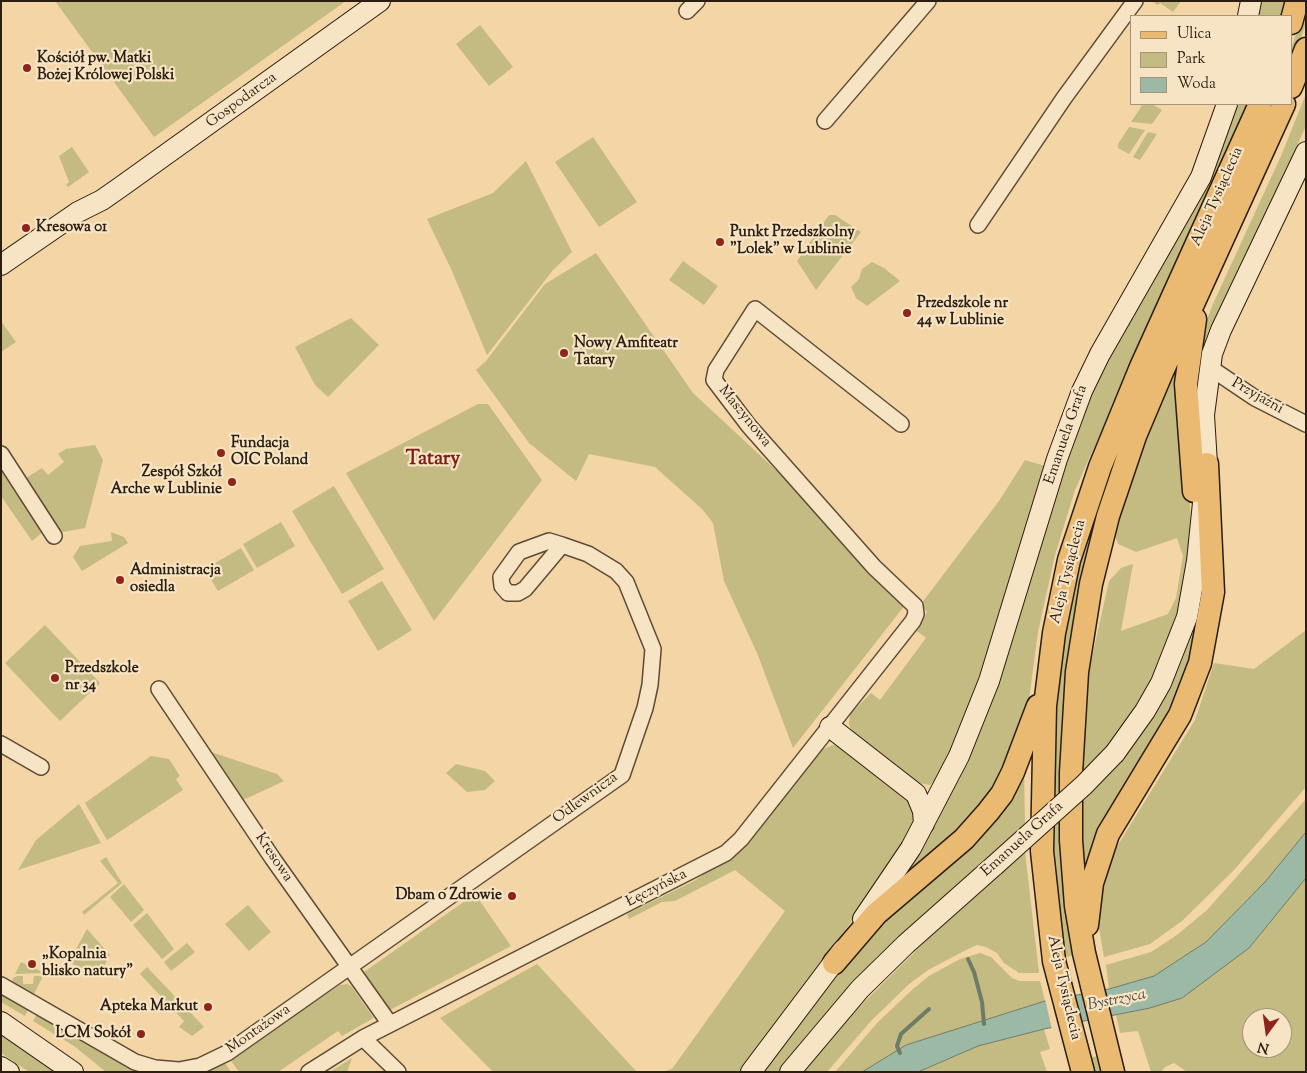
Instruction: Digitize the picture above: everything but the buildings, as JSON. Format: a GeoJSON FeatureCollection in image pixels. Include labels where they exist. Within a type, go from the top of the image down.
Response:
{"type":"FeatureCollection","features":[{"type":"Feature","properties":{"kind":"main road"},"geometry":{"type":"LineString","coordinates":[[1292,19],[1297,1]]}},
{"type":"Feature","properties":{"kind":"main road"},"geometry":{"type":"LineString","coordinates":[[1292,84],[1306,49]]}},
{"type":"Feature","properties":{"kind":"main road","name":"Aleja Tysiąclecia"},"geometry":{"type":"LineString","coordinates":[[1081,1063],[1054,960],[1042,851],[1043,751],[1047,679],[1062,588],[1078,529],[1100,467],[1141,367],[1260,105]]}},
{"type":"Feature","properties":{"kind":"main road","name":"Aleja Tysiąclecia"},"geometry":{"type":"LineString","coordinates":[[1111,1062],[1084,953],[1073,873],[1070,813],[1078,672],[1091,584],[1108,516],[1135,436],[1284,105]]}},
{"type":"Feature","properties":{"kind":"main road"},"geometry":{"type":"LineString","coordinates":[[1198,539],[1186,384],[1200,288]]}},
{"type":"Feature","properties":{"kind":"main road"},"geometry":{"type":"LineString","coordinates":[[1084,953],[1092,883],[1108,834],[1180,714],[1200,663],[1213,592],[1207,464]]}},
{"type":"Feature","properties":{"kind":"main road"},"geometry":{"type":"LineString","coordinates":[[834,963],[876,914],[964,839],[1002,794],[1021,753],[1047,679]]}},
{"type":"Feature","properties":{"kind":"street","name":"Gospodarcza"},"geometry":{"type":"LineString","coordinates":[[1,265],[78,212],[102,200],[380,1]]}},
{"type":"Feature","properties":{"kind":"street"},"geometry":{"type":"LineString","coordinates":[[825,121],[928,1]]}},
{"type":"Feature","properties":{"kind":"street"},"geometry":{"type":"LineString","coordinates":[[978,225],[1064,98],[1135,1]]}},
{"type":"Feature","properties":{"kind":"street"},"geometry":{"type":"LineString","coordinates":[[1246,1],[1248,15]]}},
{"type":"Feature","properties":{"kind":"street"},"geometry":{"type":"LineString","coordinates":[[1248,15],[1252,1]]}},
{"type":"Feature","properties":{"kind":"street","name":"Emanuela Grafa"},"geometry":{"type":"LineString","coordinates":[[834,963],[911,848],[946,784],[989,680],[1057,459],[1082,391],[1100,354],[1202,177],[1227,105]]}},
{"type":"Feature","properties":{"kind":"street","name":"Emanuela Grafa"},"geometry":{"type":"LineString","coordinates":[[790,1072],[860,989],[906,944],[1084,785],[1115,753],[1145,711],[1161,683],[1176,649],[1187,617],[1192,593],[1207,464],[1204,416],[1209,367],[1222,330],[1306,152]]}},
{"type":"Feature","properties":{"kind":"street","name":"Gospodarcza"},"geometry":{"type":"LineString","coordinates":[[1,280],[83,220],[102,200]]}},
{"type":"Feature","properties":{"kind":"street","name":"Maszynowa"},"geometry":{"type":"LineString","coordinates":[[901,424],[755,309],[716,370],[714,380],[749,426],[874,567],[915,606]]}},
{"type":"Feature","properties":{"kind":"street","name":"Przyjaźni"},"geometry":{"type":"LineString","coordinates":[[1209,367],[1254,398],[1306,424]]}},
{"type":"Feature","properties":{"kind":"street"},"geometry":{"type":"LineString","coordinates":[[1,454],[54,536]]}},
{"type":"Feature","properties":{"kind":"street","name":"Odlewnicza"},"geometry":{"type":"LineString","coordinates":[[349,967],[622,775],[645,708],[650,685],[653,649],[626,582],[616,571],[588,554],[562,545]]}},
{"type":"Feature","properties":{"kind":"street","name":"Łęczyńska"},"geometry":{"type":"LineString","coordinates":[[309,1072],[363,1038],[726,853],[741,840],[909,628],[916,614],[915,606]]}},
{"type":"Feature","properties":{"kind":"street","name":"Kresowa"},"geometry":{"type":"LineString","coordinates":[[159,689],[273,859],[390,1024]]}},
{"type":"Feature","properties":{"kind":"street"},"geometry":{"type":"LineString","coordinates":[[830,727],[916,794],[924,811],[924,824]]}},
{"type":"Feature","properties":{"kind":"street"},"geometry":{"type":"LineString","coordinates":[[1,744],[41,767]]}},
{"type":"Feature","properties":{"kind":"street"},"geometry":{"type":"LineString","coordinates":[[916,794],[929,792],[946,784]]}},
{"type":"Feature","properties":{"kind":"street"},"geometry":{"type":"LineString","coordinates":[[751,1072],[834,963]]}},
{"type":"Feature","properties":{"kind":"street","name":"Montażowa"},"geometry":{"type":"LineString","coordinates":[[1,985],[135,1062],[155,1068],[179,1070],[200,1066],[227,1053],[349,967]]}},
{"type":"Feature","properties":{"kind":"street"},"geometry":{"type":"LineString","coordinates":[[1,1022],[73,1072]]}},
{"type":"Feature","properties":{"kind":"street"},"geometry":{"type":"LineString","coordinates":[[363,1038],[398,1072]]}},
{"type":"Feature","properties":{"kind":"street"},"geometry":{"type":"LineString","coordinates":[[1,1067],[9,1072]]}},
{"type":"Feature","properties":{"kind":"green space"},"geometry":{"type":"Polygon","coordinates":[[[55,1],[346,1],[154,137],[55,1]]]}},
{"type":"Feature","properties":{"kind":"green space"},"geometry":{"type":"Polygon","coordinates":[[[1151,1],[1181,1],[1173,12],[1160,3],[1158,5],[1151,1]]]}},
{"type":"Feature","properties":{"kind":"green space"},"geometry":{"type":"Polygon","coordinates":[[[1261,1],[1286,1],[1282,15],[1257,15],[1261,1]]]}},
{"type":"Feature","properties":{"kind":"green space"},"geometry":{"type":"Polygon","coordinates":[[[1306,4],[1306,23],[1292,65],[1292,46],[1306,4]]]}},
{"type":"Feature","properties":{"kind":"green space"},"geometry":{"type":"Polygon","coordinates":[[[480,25],[513,67],[489,86],[456,44],[480,25]]]}},
{"type":"Feature","properties":{"kind":"green space"},"geometry":{"type":"Polygon","coordinates":[[[1306,94],[1306,126],[1220,314],[1196,414],[1193,387],[1203,330],[1213,304],[1281,156],[1306,94]]]}},
{"type":"Feature","properties":{"kind":"green space"},"geometry":{"type":"Polygon","coordinates":[[[1142,105],[1154,105],[1162,110],[1152,124],[1131,122],[1142,105]]]}},
{"type":"Feature","properties":{"kind":"green space"},"geometry":{"type":"Polygon","coordinates":[[[1235,105],[1248,105],[1075,490],[1055,555],[1038,632],[1027,714],[991,799],[901,882],[935,824],[1079,419],[1235,105]]]}},
{"type":"Feature","properties":{"kind":"green space"},"geometry":{"type":"Polygon","coordinates":[[[1268,105],[1276,105],[1118,453],[1089,543],[1082,574],[1074,955],[1063,958],[1052,857],[1051,766],[1060,654],[1085,541],[1107,476],[1268,105]]]}},
{"type":"Feature","properties":{"kind":"green space"},"geometry":{"type":"Polygon","coordinates":[[[1129,127],[1145,130],[1129,154],[1118,148],[1118,144],[1129,127]]]}},
{"type":"Feature","properties":{"kind":"green space"},"geometry":{"type":"Polygon","coordinates":[[[1148,132],[1157,134],[1140,160],[1133,157],[1148,132]]]}},
{"type":"Feature","properties":{"kind":"green space"},"geometry":{"type":"Polygon","coordinates":[[[593,137],[637,202],[599,227],[555,162],[593,137]]]}},
{"type":"Feature","properties":{"kind":"green space"},"geometry":{"type":"Polygon","coordinates":[[[72,147],[89,172],[68,187],[66,185],[69,182],[59,156],[72,147]]]}},
{"type":"Feature","properties":{"kind":"green space"},"geometry":{"type":"Polygon","coordinates":[[[526,161],[572,252],[553,270],[487,355],[452,271],[427,219],[493,193],[526,161]]]}},
{"type":"Feature","properties":{"kind":"green space"},"geometry":{"type":"Polygon","coordinates":[[[829,215],[835,215],[861,232],[816,290],[797,261],[829,215]]]}},
{"type":"Feature","properties":{"kind":"green space"},"geometry":{"type":"Polygon","coordinates":[[[596,253],[693,393],[792,485],[905,605],[793,748],[757,653],[724,581],[713,523],[702,509],[655,467],[589,454],[576,481],[529,443],[476,370],[486,361],[545,284],[596,253]]]}},
{"type":"Feature","properties":{"kind":"green space"},"geometry":{"type":"Polygon","coordinates":[[[683,261],[718,286],[704,305],[669,280],[683,261]]]}},
{"type":"Feature","properties":{"kind":"green space"},"geometry":{"type":"Polygon","coordinates":[[[872,262],[884,268],[900,281],[867,306],[856,298],[851,287],[859,279],[862,269],[872,262]]]}},
{"type":"Feature","properties":{"kind":"green space"},"geometry":{"type":"Polygon","coordinates":[[[351,318],[379,345],[328,397],[315,385],[295,347],[351,318]]]}},
{"type":"Feature","properties":{"kind":"green space"},"geometry":{"type":"Polygon","coordinates":[[[1,321],[16,342],[1,352],[1,321]]]}},
{"type":"Feature","properties":{"kind":"green space"},"geometry":{"type":"Polygon","coordinates":[[[1181,353],[1191,524],[1183,602],[1148,690],[1107,747],[1081,774],[1086,684],[1109,581],[1121,568],[1133,564],[1121,631],[1168,614],[1176,598],[1183,556],[1177,538],[1136,552],[1118,544],[1115,527],[1133,470],[1181,353]]]}},
{"type":"Feature","properties":{"kind":"green space"},"geometry":{"type":"Polygon","coordinates":[[[478,404],[488,404],[542,480],[434,621],[346,473],[478,404]]]}},
{"type":"Feature","properties":{"kind":"green space"},"geometry":{"type":"Polygon","coordinates":[[[95,445],[103,460],[85,528],[63,532],[56,525],[26,478],[42,468],[48,475],[64,462],[58,454],[66,449],[95,445]]]}},
{"type":"Feature","properties":{"kind":"green space"},"geometry":{"type":"Polygon","coordinates":[[[1025,460],[1045,466],[976,686],[941,775],[930,785],[913,782],[852,735],[849,724],[850,714],[871,693],[880,700],[926,638],[917,631],[927,612],[921,604],[999,501],[1025,460]]]}},
{"type":"Feature","properties":{"kind":"green space"},"geometry":{"type":"Polygon","coordinates":[[[1,461],[43,532],[32,541],[1,496],[1,461]]]}},
{"type":"Feature","properties":{"kind":"green space"},"geometry":{"type":"Polygon","coordinates":[[[334,486],[384,569],[342,594],[292,511],[334,486]]]}},
{"type":"Feature","properties":{"kind":"green space"},"geometry":{"type":"Polygon","coordinates":[[[281,522],[295,546],[257,568],[243,544],[281,522]]]}},
{"type":"Feature","properties":{"kind":"green space"},"geometry":{"type":"Polygon","coordinates":[[[111,532],[124,537],[128,543],[82,571],[73,557],[80,546],[112,541],[111,532]]]}},
{"type":"Feature","properties":{"kind":"green space"},"geometry":{"type":"Polygon","coordinates":[[[241,548],[254,570],[218,591],[205,569],[241,548]]]}},
{"type":"Feature","properties":{"kind":"green space"},"geometry":{"type":"Polygon","coordinates":[[[382,581],[412,630],[378,651],[348,601],[382,581]]]}},
{"type":"Feature","properties":{"kind":"green space"},"geometry":{"type":"Polygon","coordinates":[[[1196,617],[1200,630],[1175,706],[1084,884],[1081,803],[1124,757],[1151,720],[1183,657],[1196,617]]]}},
{"type":"Feature","properties":{"kind":"green space"},"geometry":{"type":"Polygon","coordinates":[[[45,625],[100,683],[60,721],[5,663],[45,625]]]}},
{"type":"Feature","properties":{"kind":"green space"},"geometry":{"type":"Polygon","coordinates":[[[1306,630],[1306,787],[1234,870],[1182,921],[1150,944],[1104,957],[1096,910],[1113,853],[1195,720],[1214,663],[1254,669],[1306,630]]]}},
{"type":"Feature","properties":{"kind":"green space"},"geometry":{"type":"Polygon","coordinates":[[[833,745],[844,747],[915,806],[914,824],[879,881],[827,957],[740,1072],[662,1072],[672,1069],[785,911],[735,870],[675,901],[662,902],[629,919],[627,914],[694,881],[742,849],[821,750],[833,745]]]}},
{"type":"Feature","properties":{"kind":"green space"},"geometry":{"type":"Polygon","coordinates":[[[208,751],[277,774],[284,781],[241,801],[208,751]]]}},
{"type":"Feature","properties":{"kind":"green space"},"geometry":{"type":"Polygon","coordinates":[[[151,756],[169,759],[180,776],[176,779],[183,790],[107,840],[85,803],[151,756]]]}},
{"type":"Feature","properties":{"kind":"green space"},"geometry":{"type":"Polygon","coordinates":[[[456,764],[485,771],[495,781],[485,790],[467,792],[446,773],[456,764]]]}},
{"type":"Feature","properties":{"kind":"green space"},"geometry":{"type":"Polygon","coordinates":[[[1024,766],[1025,825],[845,992],[806,1036],[780,1072],[762,1072],[839,972],[1024,766]]]}},
{"type":"Feature","properties":{"kind":"green space"},"geometry":{"type":"Polygon","coordinates":[[[1306,799],[1306,832],[1265,882],[1206,942],[1154,976],[1109,989],[1106,965],[1151,952],[1177,935],[1207,910],[1306,799]]]}},
{"type":"Feature","properties":{"kind":"green space"},"geometry":{"type":"Polygon","coordinates":[[[79,804],[101,843],[18,870],[36,840],[79,804]]]}},
{"type":"Feature","properties":{"kind":"green space"},"geometry":{"type":"Polygon","coordinates":[[[1025,852],[1039,973],[1019,973],[1004,963],[997,953],[977,945],[928,970],[908,985],[871,1021],[827,1072],[803,1072],[846,1020],[930,937],[1025,852]]]}},
{"type":"Feature","properties":{"kind":"green space"},"geometry":{"type":"Polygon","coordinates":[[[106,857],[122,883],[84,915],[82,912],[118,883],[100,861],[106,857]]]}},
{"type":"Feature","properties":{"kind":"green space"},"geometry":{"type":"Polygon","coordinates":[[[1306,878],[1306,1072],[1187,1072],[1174,1063],[1165,1067],[1161,1072],[1151,1072],[1138,1031],[1120,1033],[1116,1015],[1150,1008],[1249,948],[1306,878]]]}},
{"type":"Feature","properties":{"kind":"green space"},"geometry":{"type":"Polygon","coordinates":[[[124,884],[144,910],[131,922],[110,897],[124,884]]]}},
{"type":"Feature","properties":{"kind":"green space"},"geometry":{"type":"Polygon","coordinates":[[[475,894],[511,946],[390,1010],[364,972],[475,894]]]}},
{"type":"Feature","properties":{"kind":"green space"},"geometry":{"type":"Polygon","coordinates":[[[248,905],[271,932],[249,951],[225,924],[248,905]]]}},
{"type":"Feature","properties":{"kind":"green space"},"geometry":{"type":"Polygon","coordinates":[[[147,913],[174,949],[162,959],[133,925],[147,913]]]}},
{"type":"Feature","properties":{"kind":"green space"},"geometry":{"type":"Polygon","coordinates":[[[87,929],[110,955],[98,978],[69,962],[87,929]]]}},
{"type":"Feature","properties":{"kind":"green space"},"geometry":{"type":"Polygon","coordinates":[[[187,943],[195,952],[171,971],[164,962],[187,943]]]}},
{"type":"Feature","properties":{"kind":"green space"},"geometry":{"type":"Polygon","coordinates":[[[980,953],[991,957],[1012,978],[1019,981],[1040,981],[1045,1001],[906,1045],[862,1072],[835,1072],[878,1022],[913,989],[929,976],[960,959],[980,953]]]}},
{"type":"Feature","properties":{"kind":"green space"},"geometry":{"type":"Polygon","coordinates":[[[21,962],[45,973],[15,974],[21,962]]]}},
{"type":"Feature","properties":{"kind":"green space"},"geometry":{"type":"Polygon","coordinates":[[[537,964],[637,1072],[493,1072],[440,1018],[537,964]]]}},
{"type":"Feature","properties":{"kind":"green space"},"geometry":{"type":"Polygon","coordinates":[[[147,967],[204,1027],[192,1036],[179,1027],[184,1021],[140,974],[147,967]]]}},
{"type":"Feature","properties":{"kind":"green space"},"geometry":{"type":"Polygon","coordinates":[[[23,976],[23,984],[33,984],[34,976],[43,976],[33,996],[12,983],[13,978],[23,976]]]}},
{"type":"Feature","properties":{"kind":"green space"},"geometry":{"type":"Polygon","coordinates":[[[347,984],[351,986],[373,1017],[372,1019],[342,1036],[338,1031],[278,1072],[239,1072],[230,1059],[340,985],[347,984]]]}},
{"type":"Feature","properties":{"kind":"green space"},"geometry":{"type":"Polygon","coordinates":[[[1,995],[28,1010],[25,1016],[1,1002],[1,995]]]}},
{"type":"Feature","properties":{"kind":"green space"},"geometry":{"type":"Polygon","coordinates":[[[37,1014],[146,1072],[106,1072],[74,1046],[33,1021],[37,1014]]]}},
{"type":"Feature","properties":{"kind":"green space"},"geometry":{"type":"Polygon","coordinates":[[[1044,1029],[1050,1049],[1040,1052],[1047,1072],[918,1072],[978,1046],[1044,1029]]]}},
{"type":"Feature","properties":{"kind":"green space"},"geometry":{"type":"Polygon","coordinates":[[[1,1035],[27,1050],[54,1072],[29,1072],[1,1053],[1,1035]]]}},
{"type":"Feature","properties":{"kind":"green space"},"geometry":{"type":"Polygon","coordinates":[[[1098,1056],[1103,1072],[1092,1072],[1088,1058],[1098,1056]]]}},
{"type":"Feature","properties":{"kind":"green space"},"geometry":{"type":"Polygon","coordinates":[[[352,1058],[347,1072],[330,1072],[352,1058]]]}},
{"type":"Feature","properties":{"kind":"green space"},"geometry":{"type":"Polygon","coordinates":[[[223,1060],[231,1072],[202,1072],[223,1060]]]}},
{"type":"Feature","properties":{"kind":"water","name":"Bystrzyca"},"geometry":{"type":"Polygon","coordinates":[[[1306,832],[1306,878],[1249,948],[1182,998],[1150,1008],[1044,1029],[978,1046],[918,1072],[862,1072],[906,1045],[1045,1001],[1109,989],[1154,976],[1206,942],[1265,882],[1306,832]]]}},
{"type":"Feature","properties":{"kind":"pier"},"geometry":{"type":"Polygon","coordinates":[[[1072,994],[1079,1025],[1052,1030],[1045,999],[1072,994]]]}},
{"type":"Feature","properties":{"kind":"waterway"},"geometry":{"type":"LineString","coordinates":[[968,959],[974,972],[982,1002],[984,1024]]}},
{"type":"Feature","properties":{"kind":"waterway"},"geometry":{"type":"LineString","coordinates":[[900,1053],[897,1046],[901,1034],[929,1009]]}},
{"type":"Feature","properties":{"kind":"place","name":"Kościół pw. Matki Bożej Królowej Polski"},"geometry":{"type":"Point","coordinates":[27,68]}},
{"type":"Feature","properties":{"kind":"place","name":"Kresowa 01"},"geometry":{"type":"Point","coordinates":[26,228]}},
{"type":"Feature","properties":{"kind":"place","name":"Punkt Przedszkolny \"Lolek\" w Lublinie"},"geometry":{"type":"Point","coordinates":[720,242]}},
{"type":"Feature","properties":{"kind":"place","name":"Przedszkole nr 44 w Lublinie"},"geometry":{"type":"Point","coordinates":[907,313]}},
{"type":"Feature","properties":{"kind":"place","name":"Nowy Amfiteatr Tatary"},"geometry":{"type":"Point","coordinates":[564,353]}},
{"type":"Feature","properties":{"kind":"place","name":"Fundacja OIC Poland"},"geometry":{"type":"Point","coordinates":[221,453]}},
{"type":"Feature","properties":{"kind":"place","name":"Zespół Szkół Arche w Lublinie"},"geometry":{"type":"Point","coordinates":[232,482]}},
{"type":"Feature","properties":{"kind":"place","name":"Administracja osiedla"},"geometry":{"type":"Point","coordinates":[120,580]}},
{"type":"Feature","properties":{"kind":"place","name":"Przedszkole nr 34"},"geometry":{"type":"Point","coordinates":[55,678]}},
{"type":"Feature","properties":{"kind":"place","name":"Dbam o Zdrowie"},"geometry":{"type":"Point","coordinates":[512,896]}},
{"type":"Feature","properties":{"kind":"place","name":"„Kopalnia blisko natury”"},"geometry":{"type":"Point","coordinates":[32,964]}},
{"type":"Feature","properties":{"kind":"place","name":"Apteka Markut"},"geometry":{"type":"Point","coordinates":[208,1007]}},
{"type":"Feature","properties":{"kind":"place","name":"LCM Sokół"},"geometry":{"type":"Point","coordinates":[141,1034]}},
{"type":"Feature","properties":{"kind":"district","name":"Tatary"},"geometry":{"type":"Point","coordinates":[433,461]}}]}
